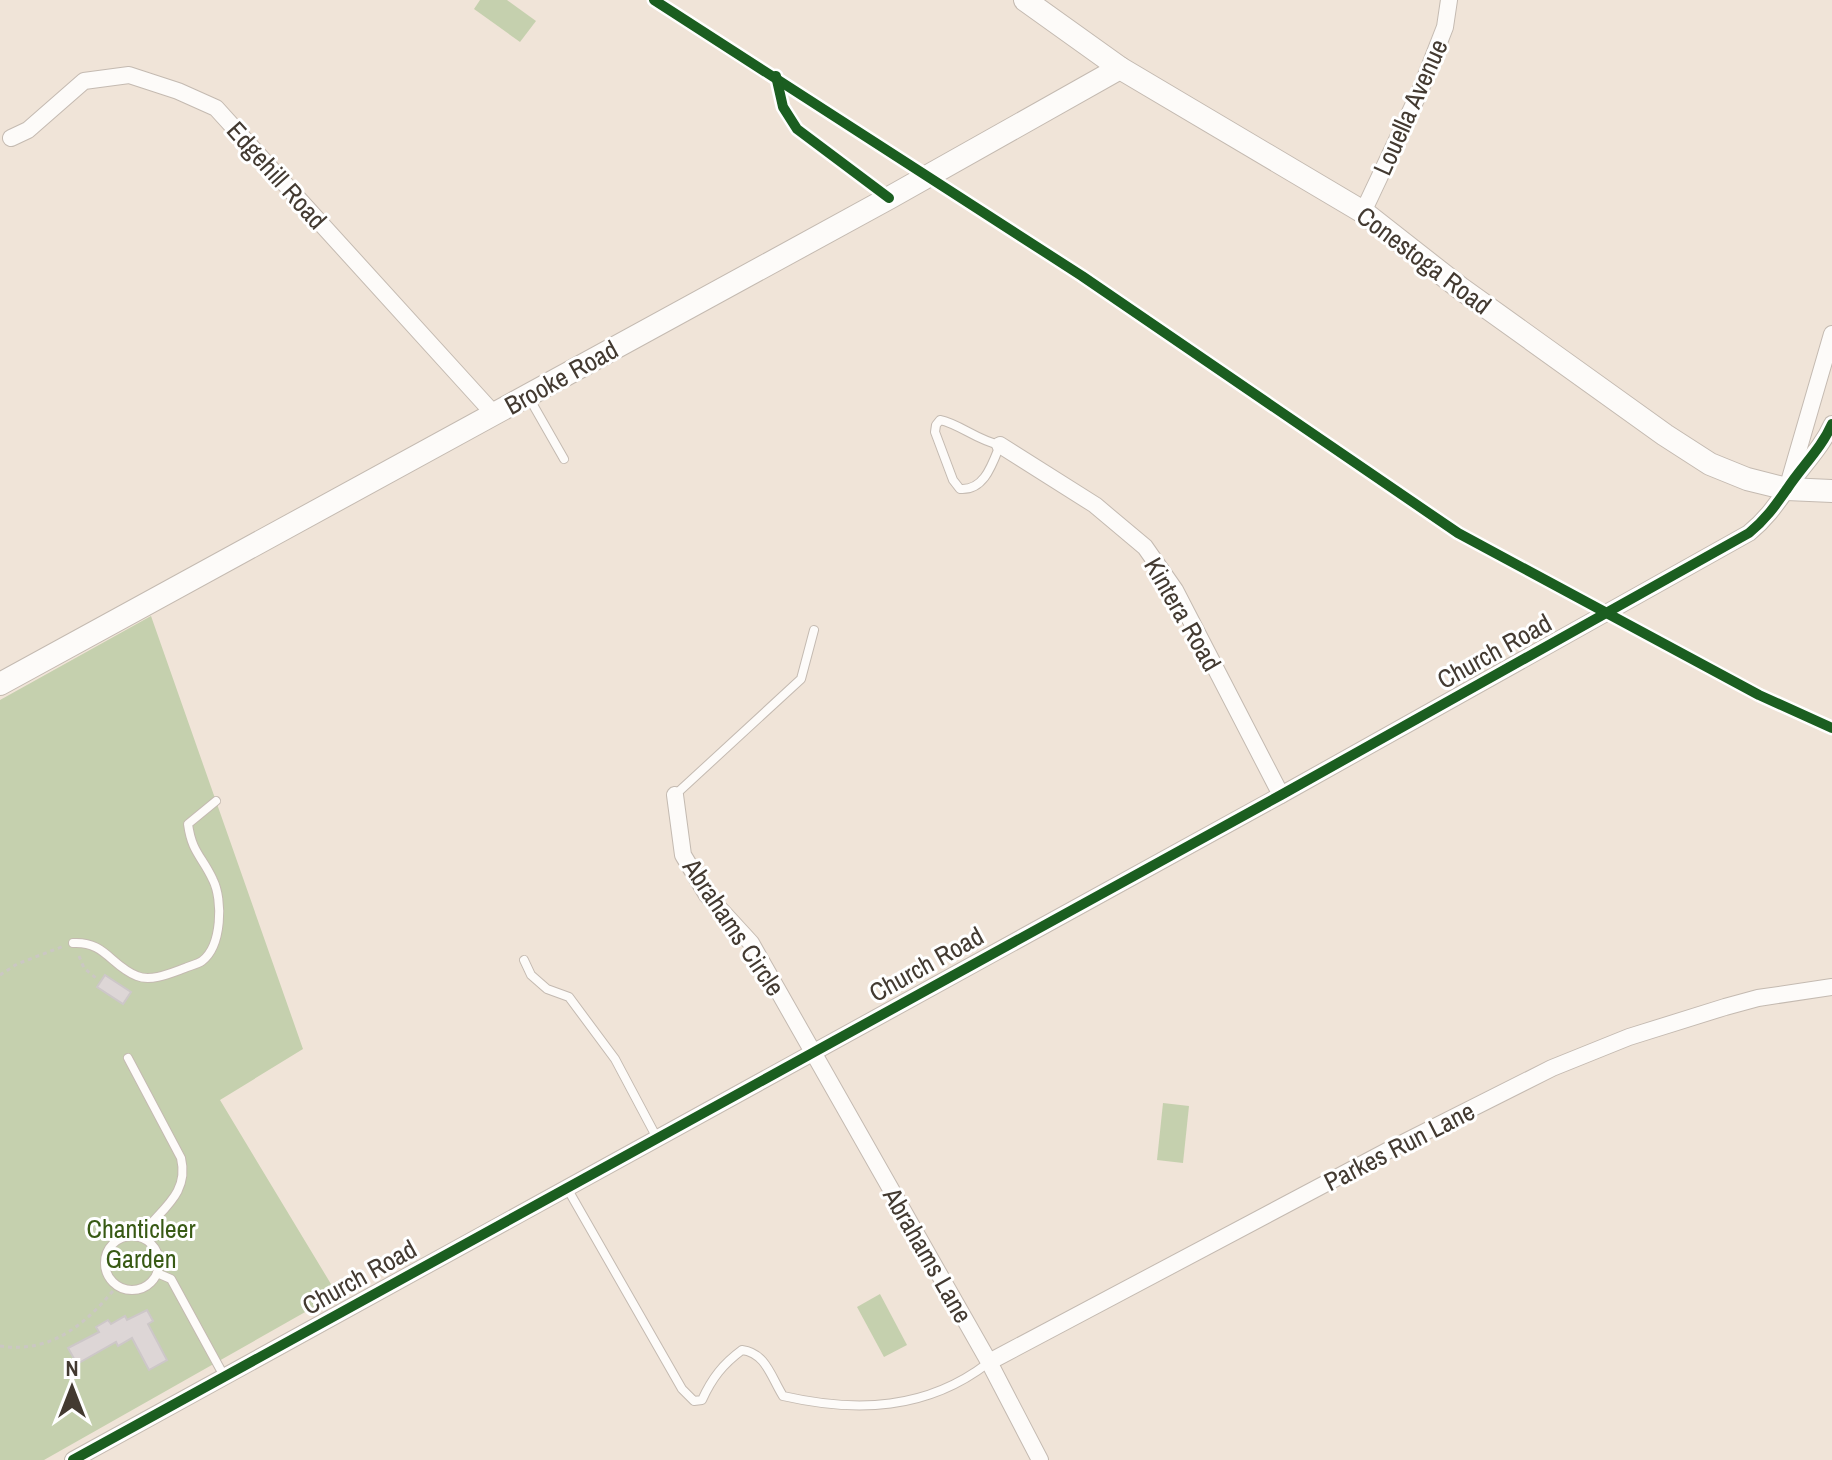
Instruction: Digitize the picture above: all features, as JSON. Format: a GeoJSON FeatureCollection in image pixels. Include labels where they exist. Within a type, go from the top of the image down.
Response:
{"type":"FeatureCollection","features":[{"type":"Feature","properties":{"kind":"main road","name":"Conestoga Road"},"geometry":{"type":"LineString","coordinates":[[1025,0],[1120,68],[1363,212],[1460,288],[1710,464],[1747,479],[1787,489],[1832,491]]}},
{"type":"Feature","properties":{"kind":"main road","name":"Brooke Road"},"geometry":{"type":"LineString","coordinates":[[0,684],[851,219],[1120,68]]}},
{"type":"Feature","properties":{"kind":"street","name":"Louella Avenue"},"geometry":{"type":"LineString","coordinates":[[1363,212],[1420,91],[1445,27],[1449,0]]}},
{"type":"Feature","properties":{"kind":"street","name":"Edgehill Road"},"geometry":{"type":"LineString","coordinates":[[11,138],[28,130],[84,81],[129,75],[178,91],[216,108],[494,414]]}},
{"type":"Feature","properties":{"kind":"street"},"geometry":{"type":"LineString","coordinates":[[1787,489],[1832,334]]}},
{"type":"Feature","properties":{"kind":"street","name":"Church Road"},"geometry":{"type":"LineString","coordinates":[[73,1460],[1281,795],[1749,533],[1768,518],[1824,442],[1832,424]]}},
{"type":"Feature","properties":{"kind":"street","name":"Kintera Road"},"geometry":{"type":"LineString","coordinates":[[1000,445],[1095,505],[1145,547],[1175,590],[1281,795]]}},
{"type":"Feature","properties":{"kind":"street","name":"Abrahams Circle"},"geometry":{"type":"LineString","coordinates":[[675,795],[683,855],[707,895],[751,943],[813,1051]]}},
{"type":"Feature","properties":{"kind":"street","name":"Parkes Run Lane"},"geometry":{"type":"LineString","coordinates":[[989,1362],[1387,1151],[1552,1068],[1629,1037],[1725,1007],[1758,998],[1832,987]]}},
{"type":"Feature","properties":{"kind":"street","name":"Abrahams Lane"},"geometry":{"type":"LineString","coordinates":[[813,1051],[989,1362],[1040,1460]]}},
{"type":"Feature","properties":{"kind":"lane"},"geometry":{"type":"LineString","coordinates":[[527,395],[564,459]]}},
{"type":"Feature","properties":{"kind":"lane"},"geometry":{"type":"LineString","coordinates":[[940,420],[948,421],[974,438],[1000,445],[977,487],[960,489],[953,480],[935,432],[936,425],[940,420]]}},
{"type":"Feature","properties":{"kind":"lane"},"geometry":{"type":"LineString","coordinates":[[675,795],[801,679],[814,630]]}},
{"type":"Feature","properties":{"kind":"lane"},"geometry":{"type":"LineString","coordinates":[[73,943],[85,942],[96,946],[137,977],[153,977],[202,961],[214,943],[221,912],[214,881],[191,844],[188,824],[216,801]]}},
{"type":"Feature","properties":{"kind":"lane"},"geometry":{"type":"LineString","coordinates":[[524,960],[531,975],[547,989],[569,997],[578,1009],[615,1059],[657,1138]]}},
{"type":"Feature","properties":{"kind":"lane"},"geometry":{"type":"LineString","coordinates":[[128,1058],[184,1167],[178,1194],[140,1237]]}},
{"type":"Feature","properties":{"kind":"lane"},"geometry":{"type":"LineString","coordinates":[[567,1188],[682,1389],[694,1401],[702,1400],[713,1378],[727,1361],[742,1350],[753,1351],[764,1360],[783,1396],[810,1402],[874,1406],[923,1399],[968,1378],[989,1362]]}},
{"type":"Feature","properties":{"kind":"lane"},"geometry":{"type":"LineString","coordinates":[[123,1237],[140,1237],[157,1252],[157,1273],[149,1284],[137,1289],[117,1286],[105,1269],[108,1250],[123,1237]]}},
{"type":"Feature","properties":{"kind":"lane"},"geometry":{"type":"LineString","coordinates":[[157,1273],[171,1279],[224,1376]]}},
{"type":"Feature","properties":{"kind":"path"},"geometry":{"type":"LineString","coordinates":[[0,975],[17,964],[73,943],[84,968],[96,978]]}},
{"type":"Feature","properties":{"kind":"path"},"geometry":{"type":"LineString","coordinates":[[0,1346],[27,1347],[69,1334],[97,1311],[117,1286]]}},
{"type":"Feature","properties":{"kind":"green space"},"geometry":{"type":"Polygon","coordinates":[[[480,0],[507,0],[536,21],[520,42],[474,9],[480,0]]]}},
{"type":"Feature","properties":{"kind":"green space","name":"Chanticleer Garden"},"geometry":{"type":"Polygon","coordinates":[[[151,616],[303,1049],[220,1100],[337,1294],[44,1460],[0,1460],[0,700],[151,616]]]}},
{"type":"Feature","properties":{"kind":"green space"},"geometry":{"type":"Polygon","coordinates":[[[1163,1103],[1189,1106],[1183,1163],[1157,1160],[1163,1103]]]}},
{"type":"Feature","properties":{"kind":"green space"},"geometry":{"type":"Polygon","coordinates":[[[880,1294],[907,1345],[884,1357],[857,1307],[880,1294]]]}},
{"type":"Feature","properties":{"kind":"building"},"geometry":{"type":"Polygon","coordinates":[[[105,975],[131,992],[123,1004],[97,987],[105,975]]]}},
{"type":"Feature","properties":{"kind":"building"},"geometry":{"type":"Polygon","coordinates":[[[147,1310],[153,1321],[148,1324],[167,1360],[149,1370],[132,1338],[118,1346],[116,1342],[77,1364],[68,1348],[99,1332],[96,1327],[108,1320],[111,1324],[125,1316],[127,1320],[147,1310]]]}},
{"type":"Feature","properties":{"kind":"cycle path"},"geometry":{"type":"LineString","coordinates":[[654,0],[1082,276],[1458,533],[1759,695],[1832,728]]}},
{"type":"Feature","properties":{"kind":"cycle path"},"geometry":{"type":"LineString","coordinates":[[776,76],[783,107],[797,129],[889,198]]}},
{"type":"Feature","properties":{"kind":"cycle path"},"geometry":{"type":"LineString","coordinates":[[73,1460],[1281,795],[1749,533],[1774,507],[1832,424]]}}]}
